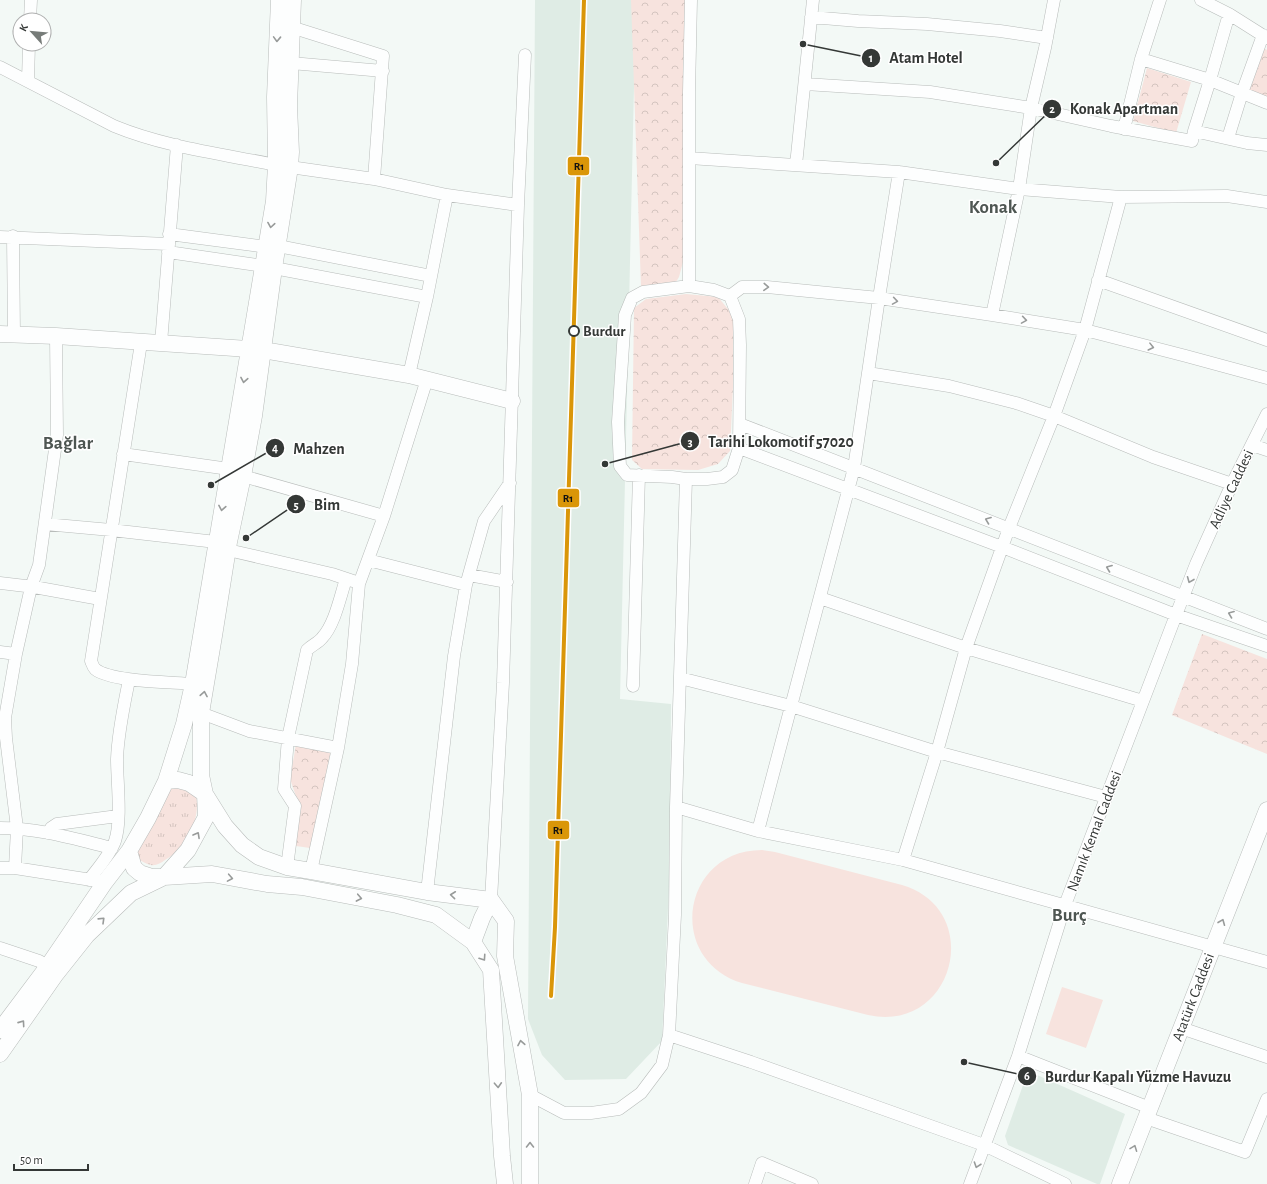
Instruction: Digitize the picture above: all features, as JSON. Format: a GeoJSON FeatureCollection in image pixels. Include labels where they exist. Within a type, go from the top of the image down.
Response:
{"type":"FeatureCollection","features":[{"type":"Feature","properties":{"kind":"main road"},"geometry":{"type":"LineString","coordinates":[[279,0],[275,97],[283,166]]}},
{"type":"Feature","properties":{"kind":"main road"},"geometry":{"type":"LineString","coordinates":[[0,1054],[56,974],[87,935],[131,893],[164,877],[188,850],[206,817],[205,794],[201,775],[201,713],[214,636],[229,470],[256,350],[272,247],[274,201],[283,166],[291,152],[289,106],[293,0]]}},
{"type":"Feature","properties":{"kind":"main road"},"geometry":{"type":"LineString","coordinates":[[7,334],[256,350],[408,375],[512,401]]}},
{"type":"Feature","properties":{"kind":"main road"},"geometry":{"type":"LineString","coordinates":[[0,1030],[48,966],[97,881],[129,851],[148,818],[166,781],[184,724],[222,546],[243,476],[254,416],[256,350]]}},
{"type":"Feature","properties":{"kind":"main road"},"geometry":{"type":"LineString","coordinates":[[166,781],[178,780],[189,783],[205,794],[225,826],[242,845],[259,857],[311,872],[427,892],[492,900],[506,921],[505,956],[530,1095],[530,1184]]}},
{"type":"Feature","properties":{"kind":"main road","name":"Atatürk Caddesi"},"geometry":{"type":"LineString","coordinates":[[1120,1184],[1267,810]]}},
{"type":"Feature","properties":{"kind":"main road"},"geometry":{"type":"LineString","coordinates":[[129,851],[134,868],[140,873],[152,877],[212,874],[267,884],[302,887],[397,905],[436,915],[473,942],[491,970],[505,1184]]}},
{"type":"Feature","properties":{"kind":"main road"},"geometry":{"type":"LineString","coordinates":[[473,942],[482,918],[492,900]]}},
{"type":"Feature","properties":{"kind":"street"},"geometry":{"type":"LineString","coordinates":[[30,12],[31,0]]}},
{"type":"Feature","properties":{"kind":"street"},"geometry":{"type":"LineString","coordinates":[[689,286],[691,0]]}},
{"type":"Feature","properties":{"kind":"street"},"geometry":{"type":"LineString","coordinates":[[992,315],[1018,188],[1031,108],[1054,0]]}},
{"type":"Feature","properties":{"kind":"street"},"geometry":{"type":"LineString","coordinates":[[1124,128],[1141,59],[1160,0]]}},
{"type":"Feature","properties":{"kind":"street"},"geometry":{"type":"LineString","coordinates":[[1203,0],[1229,14],[1265,37],[1242,93],[1228,138]]}},
{"type":"Feature","properties":{"kind":"street"},"geometry":{"type":"LineString","coordinates":[[796,165],[811,17],[810,1]]}},
{"type":"Feature","properties":{"kind":"street"},"geometry":{"type":"LineString","coordinates":[[805,84],[930,92],[1031,108],[1192,141],[1229,14]]}},
{"type":"Feature","properties":{"kind":"street"},"geometry":{"type":"LineString","coordinates":[[811,17],[926,24],[1000,31],[1047,38]]}},
{"type":"Feature","properties":{"kind":"street"},"geometry":{"type":"LineString","coordinates":[[291,27],[383,56],[374,179]]}},
{"type":"Feature","properties":{"kind":"street"},"geometry":{"type":"LineString","coordinates":[[28,81],[29,52]]}},
{"type":"Feature","properties":{"kind":"street"},"geometry":{"type":"LineString","coordinates":[[492,900],[507,582],[518,205],[525,55]]}},
{"type":"Feature","properties":{"kind":"street"},"geometry":{"type":"LineString","coordinates":[[1141,59],[1210,80],[1267,103]]}},
{"type":"Feature","properties":{"kind":"street"},"geometry":{"type":"LineString","coordinates":[[291,63],[383,71]]}},
{"type":"Feature","properties":{"kind":"street"},"geometry":{"type":"LineString","coordinates":[[0,67],[114,126],[133,134],[177,145],[283,166],[374,179],[447,195],[518,205]]}},
{"type":"Feature","properties":{"kind":"street"},"geometry":{"type":"LineString","coordinates":[[1194,131],[1247,143],[1267,145]]}},
{"type":"Feature","properties":{"kind":"street"},"geometry":{"type":"LineString","coordinates":[[160,343],[177,145]]}},
{"type":"Feature","properties":{"kind":"street"},"geometry":{"type":"LineString","coordinates":[[689,158],[899,172],[1018,188],[1121,197],[1227,196],[1267,202]]}},
{"type":"Feature","properties":{"kind":"street"},"geometry":{"type":"LineString","coordinates":[[758,831],[854,468],[899,172]]}},
{"type":"Feature","properties":{"kind":"street"},"geometry":{"type":"LineString","coordinates":[[408,375],[427,297],[447,195]]}},
{"type":"Feature","properties":{"kind":"street"},"geometry":{"type":"LineString","coordinates":[[903,860],[937,752],[966,648],[1009,528],[1054,416],[1085,330],[1121,197]]}},
{"type":"Feature","properties":{"kind":"street"},"geometry":{"type":"LineString","coordinates":[[0,236],[272,247],[431,276]]}},
{"type":"Feature","properties":{"kind":"street"},"geometry":{"type":"LineString","coordinates":[[7,334],[14,236]]}},
{"type":"Feature","properties":{"kind":"street"},"geometry":{"type":"LineString","coordinates":[[169,243],[269,267],[427,297]]}},
{"type":"Feature","properties":{"kind":"street"},"geometry":{"type":"LineString","coordinates":[[1098,280],[1267,340]]}},
{"type":"Feature","properties":{"kind":"street"},"geometry":{"type":"LineString","coordinates":[[689,286],[714,290],[730,296],[739,319],[740,345],[739,448],[732,470],[723,477],[707,479],[627,475],[620,466],[618,422],[625,315],[632,298],[643,292],[689,286]]}},
{"type":"Feature","properties":{"kind":"street"},"geometry":{"type":"LineString","coordinates":[[730,296],[742,287],[760,287],[879,298],[992,315],[1085,330],[1267,378]]}},
{"type":"Feature","properties":{"kind":"street"},"geometry":{"type":"LineString","coordinates":[[15,868],[16,828],[3,738],[16,654],[31,587],[40,565],[57,435],[56,336]]}},
{"type":"Feature","properties":{"kind":"street"},"geometry":{"type":"LineString","coordinates":[[141,343],[90,661],[94,669],[112,676],[129,680],[193,684]]}},
{"type":"Feature","properties":{"kind":"street"},"geometry":{"type":"LineString","coordinates":[[868,373],[949,386],[1016,403],[1054,416],[1154,457],[1232,484]]}},
{"type":"Feature","properties":{"kind":"street"},"geometry":{"type":"LineString","coordinates":[[311,872],[338,748],[352,664],[359,584],[384,516],[427,379]]}},
{"type":"Feature","properties":{"kind":"street","name":"Adliye Caddesi"},"geometry":{"type":"LineString","coordinates":[[1196,564],[1232,484],[1267,414]]}},
{"type":"Feature","properties":{"kind":"street"},"geometry":{"type":"LineString","coordinates":[[740,424],[1267,628]]}},
{"type":"Feature","properties":{"kind":"street"},"geometry":{"type":"LineString","coordinates":[[1252,445],[1267,450]]}},
{"type":"Feature","properties":{"kind":"street"},"geometry":{"type":"LineString","coordinates":[[739,448],[1176,614],[1267,646]]}},
{"type":"Feature","properties":{"kind":"street"},"geometry":{"type":"LineString","coordinates":[[123,454],[229,470]]}},
{"type":"Feature","properties":{"kind":"street"},"geometry":{"type":"LineString","coordinates":[[633,686],[639,475]]}},
{"type":"Feature","properties":{"kind":"street"},"geometry":{"type":"LineString","coordinates":[[243,476],[384,516]]}},
{"type":"Feature","properties":{"kind":"street"},"geometry":{"type":"LineString","coordinates":[[530,1095],[564,1113],[591,1114],[619,1109],[640,1093],[662,1065],[669,1035],[675,915],[676,807],[686,479]]}},
{"type":"Feature","properties":{"kind":"street"},"geometry":{"type":"LineString","coordinates":[[427,892],[454,656],[468,580],[484,521],[510,483]]}},
{"type":"Feature","properties":{"kind":"street"},"geometry":{"type":"LineString","coordinates":[[45,524],[111,530],[222,546],[332,574],[359,584]]}},
{"type":"Feature","properties":{"kind":"street"},"geometry":{"type":"LineString","coordinates":[[368,560],[468,580],[507,582]]}},
{"type":"Feature","properties":{"kind":"street","name":"Namık Kemal Caddesi"},"geometry":{"type":"LineString","coordinates":[[970,1184],[1018,1056],[1065,905],[1196,564]]}},
{"type":"Feature","properties":{"kind":"street"},"geometry":{"type":"LineString","coordinates":[[287,866],[295,806],[284,789],[288,738],[307,650],[322,639],[331,624],[346,579]]}},
{"type":"Feature","properties":{"kind":"street"},"geometry":{"type":"LineString","coordinates":[[0,583],[100,599]]}},
{"type":"Feature","properties":{"kind":"street"},"geometry":{"type":"LineString","coordinates":[[820,598],[966,648],[1143,701]]}},
{"type":"Feature","properties":{"kind":"street"},"geometry":{"type":"LineString","coordinates":[[0,652],[16,654]]}},
{"type":"Feature","properties":{"kind":"street"},"geometry":{"type":"LineString","coordinates":[[680,678],[791,706],[937,752],[1106,797]]}},
{"type":"Feature","properties":{"kind":"street"},"geometry":{"type":"LineString","coordinates":[[0,868],[15,868],[97,881],[117,834],[117,757],[122,717],[129,680]]}},
{"type":"Feature","properties":{"kind":"street"},"geometry":{"type":"LineString","coordinates":[[201,713],[249,731],[338,748]]}},
{"type":"Feature","properties":{"kind":"street"},"geometry":{"type":"LineString","coordinates":[[676,807],[758,831],[903,860],[1267,962]]}},
{"type":"Feature","properties":{"kind":"street"},"geometry":{"type":"LineString","coordinates":[[48,833],[51,828],[57,824],[118,816]]}},
{"type":"Feature","properties":{"kind":"street"},"geometry":{"type":"LineString","coordinates":[[0,828],[16,828],[48,833],[112,848]]}},
{"type":"Feature","properties":{"kind":"street"},"geometry":{"type":"LineString","coordinates":[[0,948],[39,961],[48,966]]}},
{"type":"Feature","properties":{"kind":"street"},"geometry":{"type":"LineString","coordinates":[[1182,1028],[1267,1057]]}},
{"type":"Feature","properties":{"kind":"street"},"geometry":{"type":"LineString","coordinates":[[669,1035],[751,1062],[984,1145],[1065,1184]]}},
{"type":"Feature","properties":{"kind":"street"},"geometry":{"type":"LineString","coordinates":[[1018,1056],[1148,1113],[1245,1152],[1262,1125],[1267,1099]]}},
{"type":"Feature","properties":{"kind":"street"},"geometry":{"type":"LineString","coordinates":[[755,1184],[762,1163],[812,1184]]}},
{"type":"Feature","properties":{"kind":"shaded area"},"geometry":{"type":"Polygon","coordinates":[[[535,0],[636,0],[620,699],[671,704],[670,864],[662,1041],[626,1079],[565,1080],[542,1055],[528,1019],[535,0]]]}},
{"type":"Feature","properties":{"kind":"shaded area"},"geometry":{"type":"Polygon","coordinates":[[[1028,1071],[1125,1114],[1100,1184],[1008,1145],[1005,1136],[1028,1071]]]}},
{"type":"Feature","properties":{"kind":"green space"},"geometry":{"type":"Polygon","coordinates":[[[631,0],[691,0],[683,262],[679,277],[673,287],[641,287],[631,0]]]}},
{"type":"Feature","properties":{"kind":"green space"},"geometry":{"type":"Polygon","coordinates":[[[1262,47],[1267,50],[1267,98],[1249,90],[1262,47]]]}},
{"type":"Feature","properties":{"kind":"green space"},"geometry":{"type":"Polygon","coordinates":[[[1147,68],[1191,82],[1176,133],[1133,121],[1147,68]]]}},
{"type":"Feature","properties":{"kind":"green space"},"geometry":{"type":"Polygon","coordinates":[[[686,294],[718,297],[733,315],[733,387],[730,451],[718,464],[698,470],[642,469],[632,460],[634,308],[646,299],[686,294]]]}},
{"type":"Feature","properties":{"kind":"green space"},"geometry":{"type":"Polygon","coordinates":[[[1202,634],[1267,659],[1267,754],[1172,715],[1202,634]]]}},
{"type":"Feature","properties":{"kind":"green space"},"geometry":{"type":"Polygon","coordinates":[[[296,744],[332,751],[310,848],[296,846],[299,805],[290,779],[296,744]]]}},
{"type":"Feature","properties":{"kind":"green space"},"geometry":{"type":"Polygon","coordinates":[[[179,785],[196,795],[196,814],[191,832],[173,855],[157,865],[147,864],[137,858],[136,848],[168,793],[173,786],[179,785]]]}},
{"type":"Feature","properties":{"kind":"green space"},"geometry":{"type":"Polygon","coordinates":[[[762,850],[775,852],[902,885],[928,899],[944,919],[951,942],[949,966],[939,989],[921,1006],[898,1016],[868,1015],[742,983],[717,970],[701,952],[693,930],[693,908],[700,886],[714,867],[735,855],[762,850]]]}},
{"type":"Feature","properties":{"kind":"green space"},"geometry":{"type":"Polygon","coordinates":[[[1062,987],[1103,1000],[1086,1048],[1046,1034],[1062,987]]]}},
{"type":"Feature","properties":{"kind":"transit line","name":"R1"},"geometry":{"type":"LineString","coordinates":[[551,996],[555,927],[584,0]]}},
{"type":"Feature","properties":{"kind":"place","name":"Atam Hotel"},"geometry":{"type":"Point","coordinates":[803,44]}},
{"type":"Feature","properties":{"kind":"place","name":"Konak Apartman"},"geometry":{"type":"Point","coordinates":[996,163]}},
{"type":"Feature","properties":{"kind":"place","name":"Burdur"},"geometry":{"type":"Point","coordinates":[574,331]}},
{"type":"Feature","properties":{"kind":"place","name":"Tarihi Lokomotif 57020"},"geometry":{"type":"Point","coordinates":[605,464]}},
{"type":"Feature","properties":{"kind":"place","name":"Mahzen"},"geometry":{"type":"Point","coordinates":[211,485]}},
{"type":"Feature","properties":{"kind":"place","name":"Bim"},"geometry":{"type":"Point","coordinates":[246,538]}},
{"type":"Feature","properties":{"kind":"place","name":"Burdur Kapalı Yüzme Havuzu"},"geometry":{"type":"Point","coordinates":[964,1062]}},
{"type":"Feature","properties":{"kind":"district","name":"Konak"},"geometry":{"type":"Point","coordinates":[993,206]}},
{"type":"Feature","properties":{"kind":"district","name":"Bağlar"},"geometry":{"type":"Point","coordinates":[68,442]}},
{"type":"Feature","properties":{"kind":"district","name":"Burç"},"geometry":{"type":"Point","coordinates":[1069,914]}}]}
